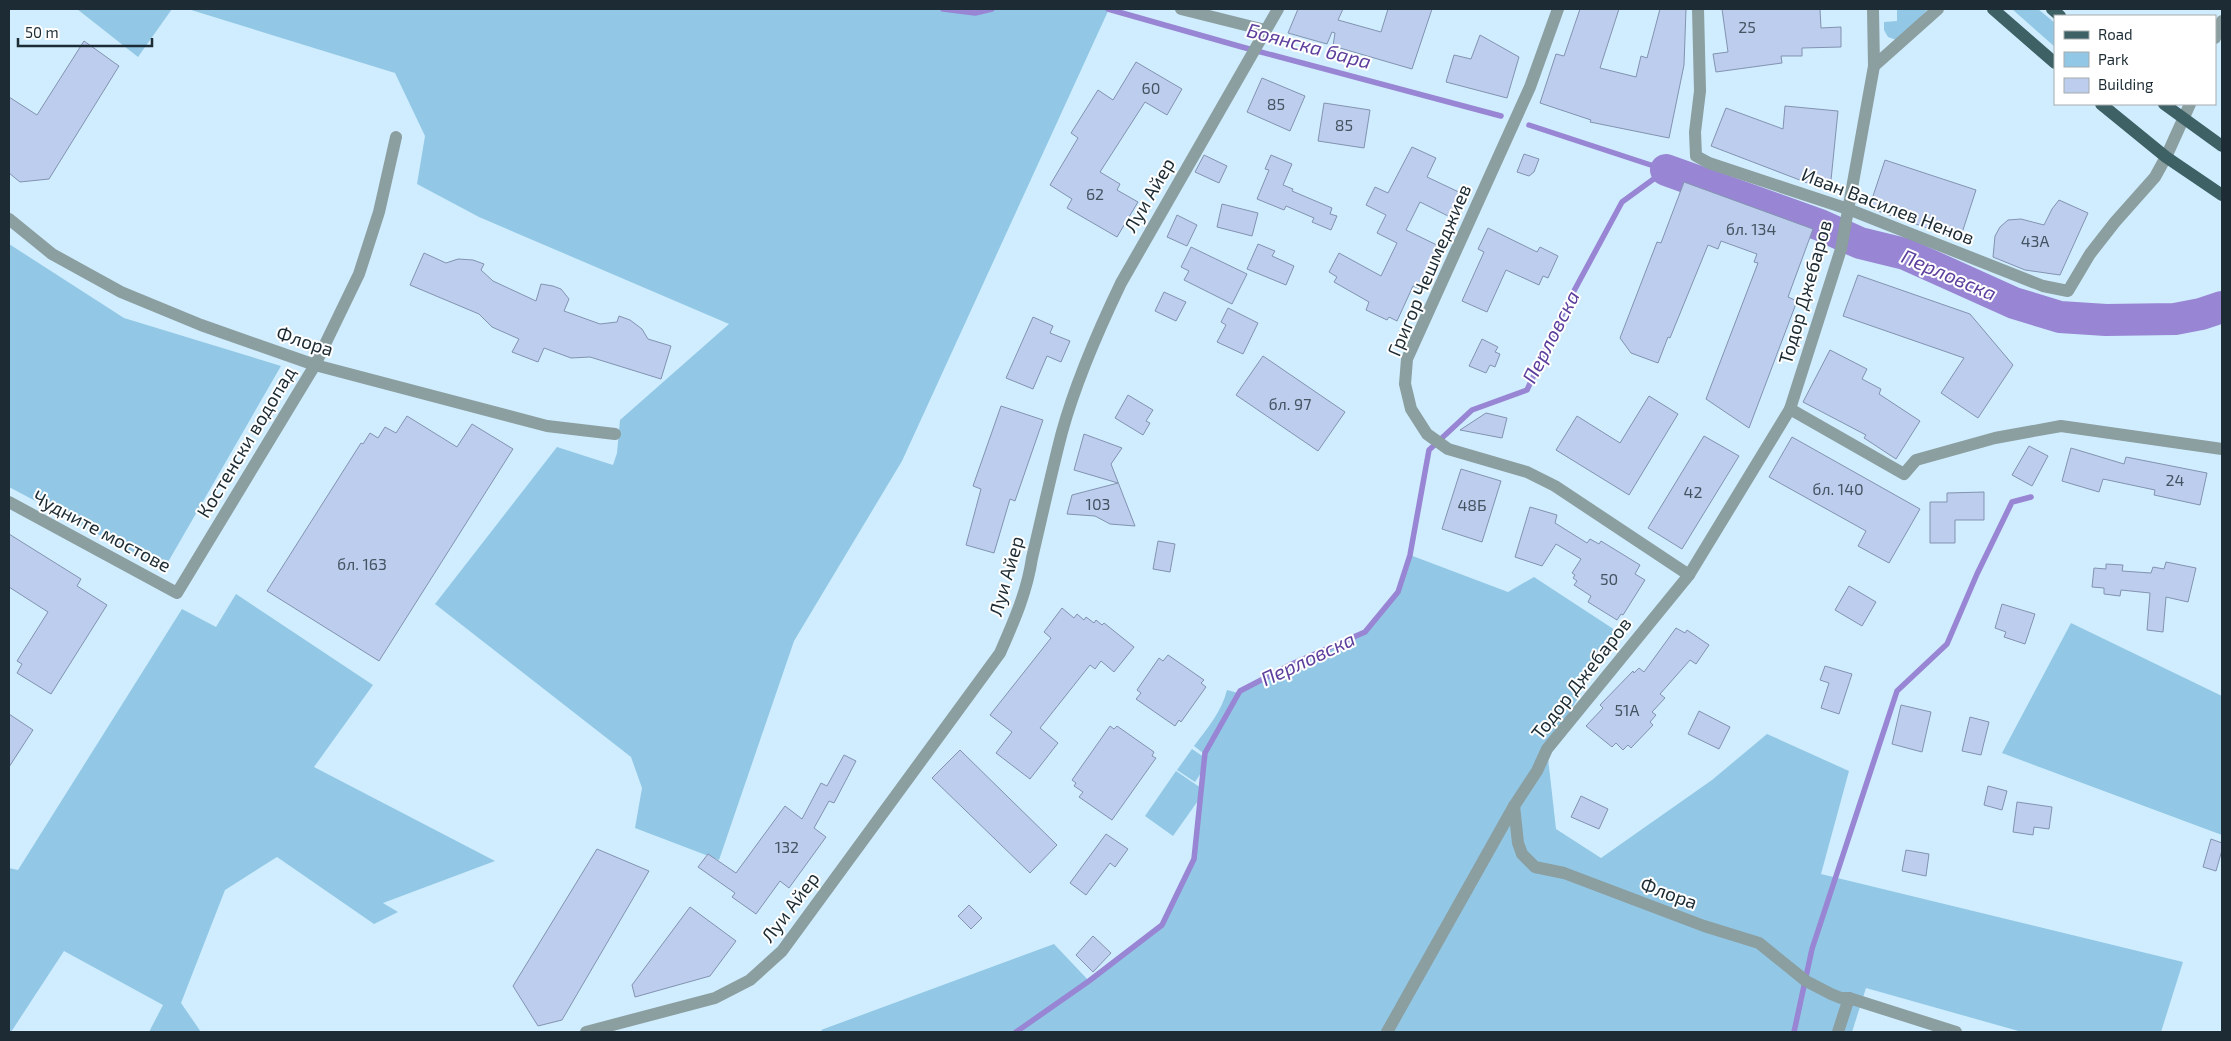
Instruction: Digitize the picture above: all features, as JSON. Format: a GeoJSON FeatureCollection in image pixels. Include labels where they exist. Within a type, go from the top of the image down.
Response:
{"type":"FeatureCollection","features":[{"type":"Feature","properties":{"kind":"main road"},"geometry":{"type":"LineString","coordinates":[[1993,9],[2054,62]]}},
{"type":"Feature","properties":{"kind":"main road"},"geometry":{"type":"LineString","coordinates":[[2103,105],[2166,156],[2222,195]]}},
{"type":"Feature","properties":{"kind":"main road"},"geometry":{"type":"LineString","coordinates":[[2165,105],[2222,146]]}},
{"type":"Feature","properties":{"kind":"street"},"geometry":{"type":"LineString","coordinates":[[1181,9],[1265,30]]}},
{"type":"Feature","properties":{"kind":"street","name":"Луи Айер"},"geometry":{"type":"LineString","coordinates":[[586,1032],[714,998],[750,980],[782,952],[1000,653],[1021,604],[1062,430],[1087,358],[1121,283],[1278,9]]}},
{"type":"Feature","properties":{"kind":"street","name":"Григор Чешмеджиев"},"geometry":{"type":"LineString","coordinates":[[1558,9],[1530,87],[1407,359],[1405,384],[1411,409],[1426,434],[1448,449],[1527,472],[1555,486],[1689,575]]}},
{"type":"Feature","properties":{"kind":"street","name":"Иван Василев Ненов"},"geometry":{"type":"LineString","coordinates":[[1698,9],[1700,84],[1695,132],[1696,156],[1709,163],[1847,212],[2043,286],[2068,291],[2090,254],[2115,222],[2152,181],[2166,156]]}},
{"type":"Feature","properties":{"kind":"street","name":"Тодор Джебаров"},"geometry":{"type":"LineString","coordinates":[[1387,1032],[1514,806],[1537,771],[1547,749],[1689,575],[1790,409],[1842,243],[1874,66],[1873,9]]}},
{"type":"Feature","properties":{"kind":"street"},"geometry":{"type":"LineString","coordinates":[[1874,66],[1938,9]]}},
{"type":"Feature","properties":{"kind":"street"},"geometry":{"type":"LineString","coordinates":[[2216,36],[2221,23]]}},
{"type":"Feature","properties":{"kind":"street"},"geometry":{"type":"LineString","coordinates":[[2166,156],[2190,105]]}},
{"type":"Feature","properties":{"kind":"street","name":"Костенски водопад"},"geometry":{"type":"LineString","coordinates":[[177,593],[315,365],[359,274],[378,212],[396,137]]}},
{"type":"Feature","properties":{"kind":"street","name":"Флора"},"geometry":{"type":"LineString","coordinates":[[9,218],[52,254],[121,292],[200,325],[315,365],[547,426],[615,434]]}},
{"type":"Feature","properties":{"kind":"street"},"geometry":{"type":"LineString","coordinates":[[1790,409],[1904,474],[1916,460],[1995,438],[2061,426],[2222,449]]}},
{"type":"Feature","properties":{"kind":"street","name":"Чудните мостове"},"geometry":{"type":"LineString","coordinates":[[9,502],[177,593]]}},
{"type":"Feature","properties":{"kind":"street","name":"Флора"},"geometry":{"type":"LineString","coordinates":[[1514,806],[1518,844],[1522,854],[1535,867],[1564,873],[1704,926],[1759,943],[1806,981],[1845,998],[1956,1032]]}},
{"type":"Feature","properties":{"kind":"street"},"geometry":{"type":"LineString","coordinates":[[1838,1032],[1845,998]]}},
{"type":"Feature","properties":{"kind":"green space"},"geometry":{"type":"Polygon","coordinates":[[[77,9],[172,9],[138,57],[77,9]]]}},
{"type":"Feature","properties":{"kind":"green space"},"geometry":{"type":"Polygon","coordinates":[[[188,9],[1109,9],[902,461],[794,641],[719,860],[635,828],[642,788],[631,757],[435,604],[557,447],[613,465],[617,453],[620,420],[729,324],[479,217],[417,184],[425,136],[395,73],[188,9]]]}},
{"type":"Feature","properties":{"kind":"green space"},"geometry":{"type":"Polygon","coordinates":[[[1897,9],[1928,9],[1899,41],[1888,37],[1884,30],[1884,22],[1897,21],[1897,9]]]}},
{"type":"Feature","properties":{"kind":"green space"},"geometry":{"type":"Polygon","coordinates":[[[2012,9],[2038,9],[2054,22],[2054,46],[2012,9]]]}},
{"type":"Feature","properties":{"kind":"green space"},"geometry":{"type":"Polygon","coordinates":[[[9,244],[124,318],[281,366],[164,569],[9,487],[9,244]]]}},
{"type":"Feature","properties":{"kind":"green space"},"geometry":{"type":"Polygon","coordinates":[[[1410,555],[1508,592],[1534,577],[1618,632],[1547,749],[1556,829],[1601,858],[1712,780],[1767,734],[1849,771],[1821,874],[2183,962],[2161,1032],[2022,1032],[1866,988],[1852,1032],[823,1032],[821,1030],[1054,944],[1089,981],[1162,925],[1194,859],[1200,798],[1173,836],[1145,816],[1176,771],[1201,788],[1203,770],[1195,782],[1177,770],[1192,749],[1204,757],[1240,691],[1292,664],[1365,632],[1398,592],[1410,555]]]}},
{"type":"Feature","properties":{"kind":"green space"},"geometry":{"type":"Polygon","coordinates":[[[236,594],[373,685],[314,767],[495,861],[383,903],[398,912],[374,924],[277,857],[225,890],[181,1003],[201,1032],[149,1032],[163,1005],[64,951],[11,1032],[9,1032],[9,868],[18,870],[182,609],[216,627],[236,594]]]}},
{"type":"Feature","properties":{"kind":"green space"},"geometry":{"type":"Polygon","coordinates":[[[2071,623],[2222,696],[2222,835],[2002,753],[2071,623]]]}},
{"type":"Feature","properties":{"kind":"green space"},"geometry":{"type":"Polygon","coordinates":[[[1227,690],[1238,693],[1203,753],[1194,746],[1218,712],[1227,690]]]}},
{"type":"Feature","properties":{"kind":"building"},"geometry":{"type":"Polygon","coordinates":[[[1298,9],[1343,9],[1338,20],[1381,32],[1388,9],[1432,9],[1412,69],[1333,46],[1335,33],[1332,32],[1327,44],[1288,33],[1298,9]]]}},
{"type":"Feature","properties":{"kind":"building"},"geometry":{"type":"Polygon","coordinates":[[[1580,9],[1619,9],[1600,68],[1636,77],[1641,56],[1647,58],[1660,9],[1686,9],[1684,65],[1669,138],[1590,122],[1591,120],[1540,103],[1556,54],[1564,56],[1580,9]]]}},
{"type":"Feature","properties":{"kind":"building"},"geometry":{"type":"Polygon","coordinates":[[[1722,9],[1820,9],[1821,28],[1841,27],[1841,47],[1802,48],[1802,56],[1781,56],[1782,63],[1716,72],[1713,54],[1728,52],[1722,9]]]}},
{"type":"Feature","properties":{"kind":"building"},"geometry":{"type":"Polygon","coordinates":[[[1480,35],[1519,57],[1507,98],[1446,82],[1454,55],[1471,59],[1480,35]]]}},
{"type":"Feature","properties":{"kind":"building"},"geometry":{"type":"Polygon","coordinates":[[[84,41],[119,66],[49,179],[20,182],[9,173],[9,97],[37,115],[84,41]]]}},
{"type":"Feature","properties":{"kind":"building"},"geometry":{"type":"Polygon","coordinates":[[[1136,62],[1182,89],[1167,115],[1145,102],[1100,172],[1120,184],[1117,190],[1138,202],[1117,237],[1067,208],[1072,199],[1050,185],[1078,138],[1071,133],[1098,90],[1113,100],[1136,62]]]}},
{"type":"Feature","properties":{"kind":"building"},"geometry":{"type":"Polygon","coordinates":[[[1262,78],[1305,96],[1290,131],[1247,112],[1262,78]]]}},
{"type":"Feature","properties":{"kind":"building"},"geometry":{"type":"Polygon","coordinates":[[[1324,103],[1370,110],[1364,148],[1318,141],[1324,103]]]}},
{"type":"Feature","properties":{"kind":"building"},"geometry":{"type":"Polygon","coordinates":[[[1785,106],[1838,111],[1831,180],[1827,185],[1818,187],[1711,146],[1726,108],[1783,129],[1785,106]]]}},
{"type":"Feature","properties":{"kind":"building"},"geometry":{"type":"Polygon","coordinates":[[[1412,147],[1436,158],[1427,177],[1463,194],[1452,218],[1420,202],[1406,230],[1445,249],[1425,291],[1413,286],[1397,321],[1389,317],[1387,320],[1366,310],[1369,302],[1334,282],[1337,277],[1329,272],[1339,253],[1381,276],[1397,243],[1377,233],[1386,215],[1366,205],[1375,187],[1388,193],[1412,147]]]}},
{"type":"Feature","properties":{"kind":"building"},"geometry":{"type":"Polygon","coordinates":[[[1524,154],[1539,159],[1534,172],[1529,176],[1517,172],[1524,154]]]}},
{"type":"Feature","properties":{"kind":"building"},"geometry":{"type":"Polygon","coordinates":[[[1204,155],[1227,166],[1219,183],[1195,172],[1204,155]]]}},
{"type":"Feature","properties":{"kind":"building"},"geometry":{"type":"Polygon","coordinates":[[[1271,155],[1292,164],[1283,185],[1293,189],[1292,191],[1332,208],[1330,214],[1337,216],[1331,230],[1312,222],[1314,218],[1286,206],[1284,210],[1257,199],[1269,170],[1265,169],[1271,155]]]}},
{"type":"Feature","properties":{"kind":"building"},"geometry":{"type":"Polygon","coordinates":[[[1885,160],[1976,190],[1960,239],[1869,208],[1885,160]]]}},
{"type":"Feature","properties":{"kind":"building"},"geometry":{"type":"Polygon","coordinates":[[[1684,182],[1813,229],[1788,297],[1797,301],[1749,428],[1706,399],[1758,263],[1754,262],[1757,254],[1721,241],[1718,249],[1708,245],[1658,363],[1631,353],[1620,338],[1657,242],[1661,243],[1684,182]]]}},
{"type":"Feature","properties":{"kind":"building"},"geometry":{"type":"Polygon","coordinates":[[[2059,200],[2088,213],[2060,275],[2025,270],[1993,257],[1995,236],[2000,227],[2008,220],[2021,219],[2044,225],[2059,200]]]}},
{"type":"Feature","properties":{"kind":"building"},"geometry":{"type":"Polygon","coordinates":[[[1222,204],[1258,213],[1252,236],[1217,227],[1222,204]]]}},
{"type":"Feature","properties":{"kind":"building"},"geometry":{"type":"Polygon","coordinates":[[[1177,215],[1197,225],[1187,246],[1167,237],[1177,215]]]}},
{"type":"Feature","properties":{"kind":"building"},"geometry":{"type":"Polygon","coordinates":[[[1488,228],[1537,252],[1540,247],[1558,256],[1548,278],[1543,276],[1539,285],[1506,270],[1487,312],[1462,301],[1484,252],[1478,249],[1488,228]]]}},
{"type":"Feature","properties":{"kind":"building"},"geometry":{"type":"Polygon","coordinates":[[[1258,244],[1275,251],[1272,256],[1294,266],[1286,285],[1247,269],[1258,244]]]}},
{"type":"Feature","properties":{"kind":"building"},"geometry":{"type":"Polygon","coordinates":[[[1191,247],[1247,274],[1232,304],[1184,280],[1189,271],[1181,267],[1191,247]]]}},
{"type":"Feature","properties":{"kind":"building"},"geometry":{"type":"Polygon","coordinates":[[[424,253],[446,263],[458,259],[473,260],[484,264],[481,270],[493,281],[536,301],[541,284],[561,289],[569,299],[564,311],[600,324],[617,322],[619,316],[630,320],[642,329],[648,339],[671,346],[661,379],[590,357],[571,358],[544,348],[538,362],[512,352],[519,339],[492,327],[479,314],[410,285],[424,253]]]}},
{"type":"Feature","properties":{"kind":"building"},"geometry":{"type":"Polygon","coordinates":[[[1858,275],[1970,314],[2013,365],[1978,418],[1941,393],[1964,358],[1843,316],[1858,275]]]}},
{"type":"Feature","properties":{"kind":"building"},"geometry":{"type":"Polygon","coordinates":[[[1164,292],[1186,302],[1176,321],[1155,311],[1164,292]]]}},
{"type":"Feature","properties":{"kind":"building"},"geometry":{"type":"Polygon","coordinates":[[[1228,308],[1258,323],[1243,354],[1217,342],[1226,325],[1221,322],[1228,308]]]}},
{"type":"Feature","properties":{"kind":"building"},"geometry":{"type":"Polygon","coordinates":[[[1033,317],[1053,326],[1050,333],[1070,341],[1061,362],[1047,356],[1033,389],[1006,378],[1033,317]]]}},
{"type":"Feature","properties":{"kind":"building"},"geometry":{"type":"Polygon","coordinates":[[[1482,339],[1498,347],[1495,352],[1500,354],[1495,367],[1490,365],[1486,373],[1469,366],[1482,339]]]}},
{"type":"Feature","properties":{"kind":"building"},"geometry":{"type":"Polygon","coordinates":[[[1830,350],[1867,369],[1862,379],[1881,389],[1879,394],[1920,421],[1896,459],[1864,438],[1866,435],[1803,402],[1830,350]]]}},
{"type":"Feature","properties":{"kind":"building"},"geometry":{"type":"Polygon","coordinates":[[[1263,356],[1345,412],[1318,451],[1236,395],[1263,356]]]}},
{"type":"Feature","properties":{"kind":"building"},"geometry":{"type":"Polygon","coordinates":[[[1128,395],[1153,410],[1146,421],[1150,423],[1143,435],[1115,418],[1128,395]]]}},
{"type":"Feature","properties":{"kind":"building"},"geometry":{"type":"Polygon","coordinates":[[[1649,396],[1678,414],[1629,495],[1556,450],[1577,416],[1620,443],[1649,396]]]}},
{"type":"Feature","properties":{"kind":"building"},"geometry":{"type":"Polygon","coordinates":[[[1001,406],[1043,420],[1015,501],[1010,499],[994,553],[966,545],[981,489],[973,486],[1001,406]]]}},
{"type":"Feature","properties":{"kind":"building"},"geometry":{"type":"Polygon","coordinates":[[[1486,413],[1507,418],[1502,438],[1460,430],[1486,413]]]}},
{"type":"Feature","properties":{"kind":"building"},"geometry":{"type":"Polygon","coordinates":[[[407,416],[457,447],[472,424],[513,449],[379,661],[267,591],[361,443],[363,444],[370,433],[378,438],[385,427],[396,433],[407,416]]]}},
{"type":"Feature","properties":{"kind":"building"},"geometry":{"type":"Polygon","coordinates":[[[1084,434],[1122,448],[1111,464],[1135,526],[1110,524],[1095,516],[1067,514],[1072,495],[1118,483],[1074,470],[1084,434]]]}},
{"type":"Feature","properties":{"kind":"building"},"geometry":{"type":"Polygon","coordinates":[[[1704,436],[1739,456],[1682,549],[1648,528],[1704,436]]]}},
{"type":"Feature","properties":{"kind":"building"},"geometry":{"type":"Polygon","coordinates":[[[1792,437],[1920,509],[1889,563],[1858,546],[1866,531],[1769,477],[1792,437]]]}},
{"type":"Feature","properties":{"kind":"building"},"geometry":{"type":"Polygon","coordinates":[[[2029,446],[2048,456],[2032,486],[2012,475],[2029,446]]]}},
{"type":"Feature","properties":{"kind":"building"},"geometry":{"type":"Polygon","coordinates":[[[2071,448],[2124,464],[2126,457],[2207,473],[2200,505],[2154,495],[2155,490],[2103,479],[2099,492],[2062,481],[2071,448]]]}},
{"type":"Feature","properties":{"kind":"building"},"geometry":{"type":"Polygon","coordinates":[[[1461,469],[1501,481],[1482,542],[1442,529],[1461,469]]]}},
{"type":"Feature","properties":{"kind":"building"},"geometry":{"type":"Polygon","coordinates":[[[1984,492],[1984,520],[1955,520],[1955,543],[1930,543],[1930,502],[1947,502],[1947,493],[1984,492]]]}},
{"type":"Feature","properties":{"kind":"building"},"geometry":{"type":"Polygon","coordinates":[[[1530,507],[1557,515],[1555,523],[1587,543],[1590,539],[1599,544],[1601,541],[1640,565],[1635,574],[1645,580],[1623,615],[1621,614],[1617,620],[1588,602],[1591,596],[1574,585],[1577,581],[1573,578],[1575,575],[1572,573],[1581,559],[1556,544],[1542,566],[1515,557],[1530,507]]]}},
{"type":"Feature","properties":{"kind":"building"},"geometry":{"type":"Polygon","coordinates":[[[9,534],[81,579],[77,586],[107,605],[51,694],[17,673],[22,664],[17,661],[48,612],[9,587],[9,534]]]}},
{"type":"Feature","properties":{"kind":"building"},"geometry":{"type":"Polygon","coordinates":[[[1158,541],[1175,544],[1170,572],[1153,569],[1158,541]]]}},
{"type":"Feature","properties":{"kind":"building"},"geometry":{"type":"Polygon","coordinates":[[[2166,562],[2196,568],[2188,602],[2166,597],[2163,632],[2147,630],[2150,593],[2121,590],[2120,596],[2104,594],[2104,588],[2092,587],[2094,568],[2106,569],[2106,564],[2123,565],[2122,571],[2151,573],[2153,567],[2164,569],[2166,562]]]}},
{"type":"Feature","properties":{"kind":"building"},"geometry":{"type":"Polygon","coordinates":[[[1849,586],[1876,602],[1862,626],[1835,610],[1849,586]]]}},
{"type":"Feature","properties":{"kind":"building"},"geometry":{"type":"Polygon","coordinates":[[[2002,604],[2035,614],[2025,644],[2004,637],[2006,632],[1995,628],[2002,604]]]}},
{"type":"Feature","properties":{"kind":"building"},"geometry":{"type":"Polygon","coordinates":[[[1062,608],[1074,618],[1077,614],[1084,620],[1086,617],[1094,623],[1096,620],[1102,625],[1104,623],[1134,647],[1114,672],[1101,661],[1095,669],[1090,665],[1040,728],[1058,743],[1030,779],[996,753],[1012,732],[990,715],[1051,638],[1044,632],[1062,608]]]}},
{"type":"Feature","properties":{"kind":"building"},"geometry":{"type":"Polygon","coordinates":[[[1676,628],[1685,633],[1687,630],[1709,645],[1696,664],[1690,660],[1660,694],[1665,698],[1652,712],[1656,715],[1650,722],[1653,725],[1631,748],[1628,745],[1623,750],[1616,743],[1612,747],[1586,726],[1603,708],[1600,705],[1633,671],[1634,673],[1639,668],[1644,672],[1676,628]]]}},
{"type":"Feature","properties":{"kind":"building"},"geometry":{"type":"Polygon","coordinates":[[[1168,655],[1204,680],[1201,683],[1206,687],[1181,722],[1179,720],[1175,726],[1136,699],[1141,693],[1137,690],[1159,658],[1163,661],[1168,655]]]}},
{"type":"Feature","properties":{"kind":"building"},"geometry":{"type":"Polygon","coordinates":[[[1825,666],[1852,674],[1839,714],[1821,708],[1829,683],[1820,680],[1825,666]]]}},
{"type":"Feature","properties":{"kind":"building"},"geometry":{"type":"Polygon","coordinates":[[[1901,705],[1931,712],[1922,752],[1892,744],[1901,705]]]}},
{"type":"Feature","properties":{"kind":"building"},"geometry":{"type":"Polygon","coordinates":[[[1699,711],[1730,727],[1719,749],[1688,734],[1699,711]]]}},
{"type":"Feature","properties":{"kind":"building"},"geometry":{"type":"Polygon","coordinates":[[[9,714],[33,730],[9,767],[9,714]]]}},
{"type":"Feature","properties":{"kind":"building"},"geometry":{"type":"Polygon","coordinates":[[[1970,717],[1989,722],[1981,755],[1962,751],[1970,717]]]}},
{"type":"Feature","properties":{"kind":"building"},"geometry":{"type":"Polygon","coordinates":[[[1110,726],[1114,729],[1117,726],[1154,752],[1152,756],[1156,758],[1112,820],[1079,797],[1083,792],[1074,786],[1076,783],[1072,780],[1110,726]]]}},
{"type":"Feature","properties":{"kind":"building"},"geometry":{"type":"Polygon","coordinates":[[[960,750],[1057,845],[1030,873],[932,778],[960,750]]]}},
{"type":"Feature","properties":{"kind":"building"},"geometry":{"type":"Polygon","coordinates":[[[844,755],[856,761],[834,803],[829,801],[814,828],[826,837],[789,888],[780,881],[756,914],[732,897],[735,893],[698,867],[708,854],[736,873],[785,806],[802,819],[821,783],[827,786],[844,755]]]}},
{"type":"Feature","properties":{"kind":"building"},"geometry":{"type":"Polygon","coordinates":[[[1988,786],[2007,791],[2002,810],[1984,805],[1988,786]]]}},
{"type":"Feature","properties":{"kind":"building"},"geometry":{"type":"Polygon","coordinates":[[[1581,796],[1608,809],[1599,829],[1571,817],[1581,796]]]}},
{"type":"Feature","properties":{"kind":"building"},"geometry":{"type":"Polygon","coordinates":[[[2017,802],[2052,807],[2049,829],[2034,827],[2033,835],[2013,832],[2017,802]]]}},
{"type":"Feature","properties":{"kind":"building"},"geometry":{"type":"Polygon","coordinates":[[[1106,834],[1128,849],[1115,867],[1110,863],[1086,895],[1070,883],[1106,834]]]}},
{"type":"Feature","properties":{"kind":"building"},"geometry":{"type":"Polygon","coordinates":[[[2211,839],[2222,843],[2216,871],[2203,867],[2211,839]]]}},
{"type":"Feature","properties":{"kind":"building"},"geometry":{"type":"Polygon","coordinates":[[[597,849],[649,871],[562,1020],[538,1026],[513,986],[597,849]]]}},
{"type":"Feature","properties":{"kind":"building"},"geometry":{"type":"Polygon","coordinates":[[[1906,850],[1929,854],[1926,876],[1902,871],[1906,850]]]}},
{"type":"Feature","properties":{"kind":"building"},"geometry":{"type":"Polygon","coordinates":[[[969,905],[982,918],[971,929],[958,916],[969,905]]]}},
{"type":"Feature","properties":{"kind":"building"},"geometry":{"type":"Polygon","coordinates":[[[690,907],[736,941],[710,976],[635,997],[632,985],[690,907]]]}},
{"type":"Feature","properties":{"kind":"building"},"geometry":{"type":"Polygon","coordinates":[[[1093,936],[1111,953],[1093,972],[1076,955],[1093,936]]]}},
{"type":"Feature","properties":{"kind":"waterway","name":"Боянска бара"},"geometry":{"type":"LineString","coordinates":[[943,9],[975,13],[992,9]]}},
{"type":"Feature","properties":{"kind":"waterway","name":"Боянска бара"},"geometry":{"type":"LineString","coordinates":[[1108,9],[1501,116]]}},
{"type":"Feature","properties":{"kind":"waterway","name":"Боянска бара"},"geometry":{"type":"LineString","coordinates":[[1529,125],[1666,170]]}},
{"type":"Feature","properties":{"kind":"waterway","name":"Перловска"},"geometry":{"type":"LineString","coordinates":[[1016,1032],[1089,981],[1162,925],[1194,859],[1205,753],[1240,691],[1292,664],[1365,632],[1398,592],[1410,555],[1429,450],[1472,410],[1527,390],[1568,302],[1622,202],[1666,170]]}},
{"type":"Feature","properties":{"kind":"waterway","name":"Перловска"},"geometry":{"type":"LineString","coordinates":[[1666,170],[1820,225],[1860,243],[1905,254],[2014,303],[2060,317],[2106,320],[2175,319],[2201,314],[2222,307]]}},
{"type":"Feature","properties":{"kind":"waterway"},"geometry":{"type":"LineString","coordinates":[[1794,1032],[1812,949],[1897,691],[1947,644],[1977,574],[2012,502],[2031,497]]}}]}
